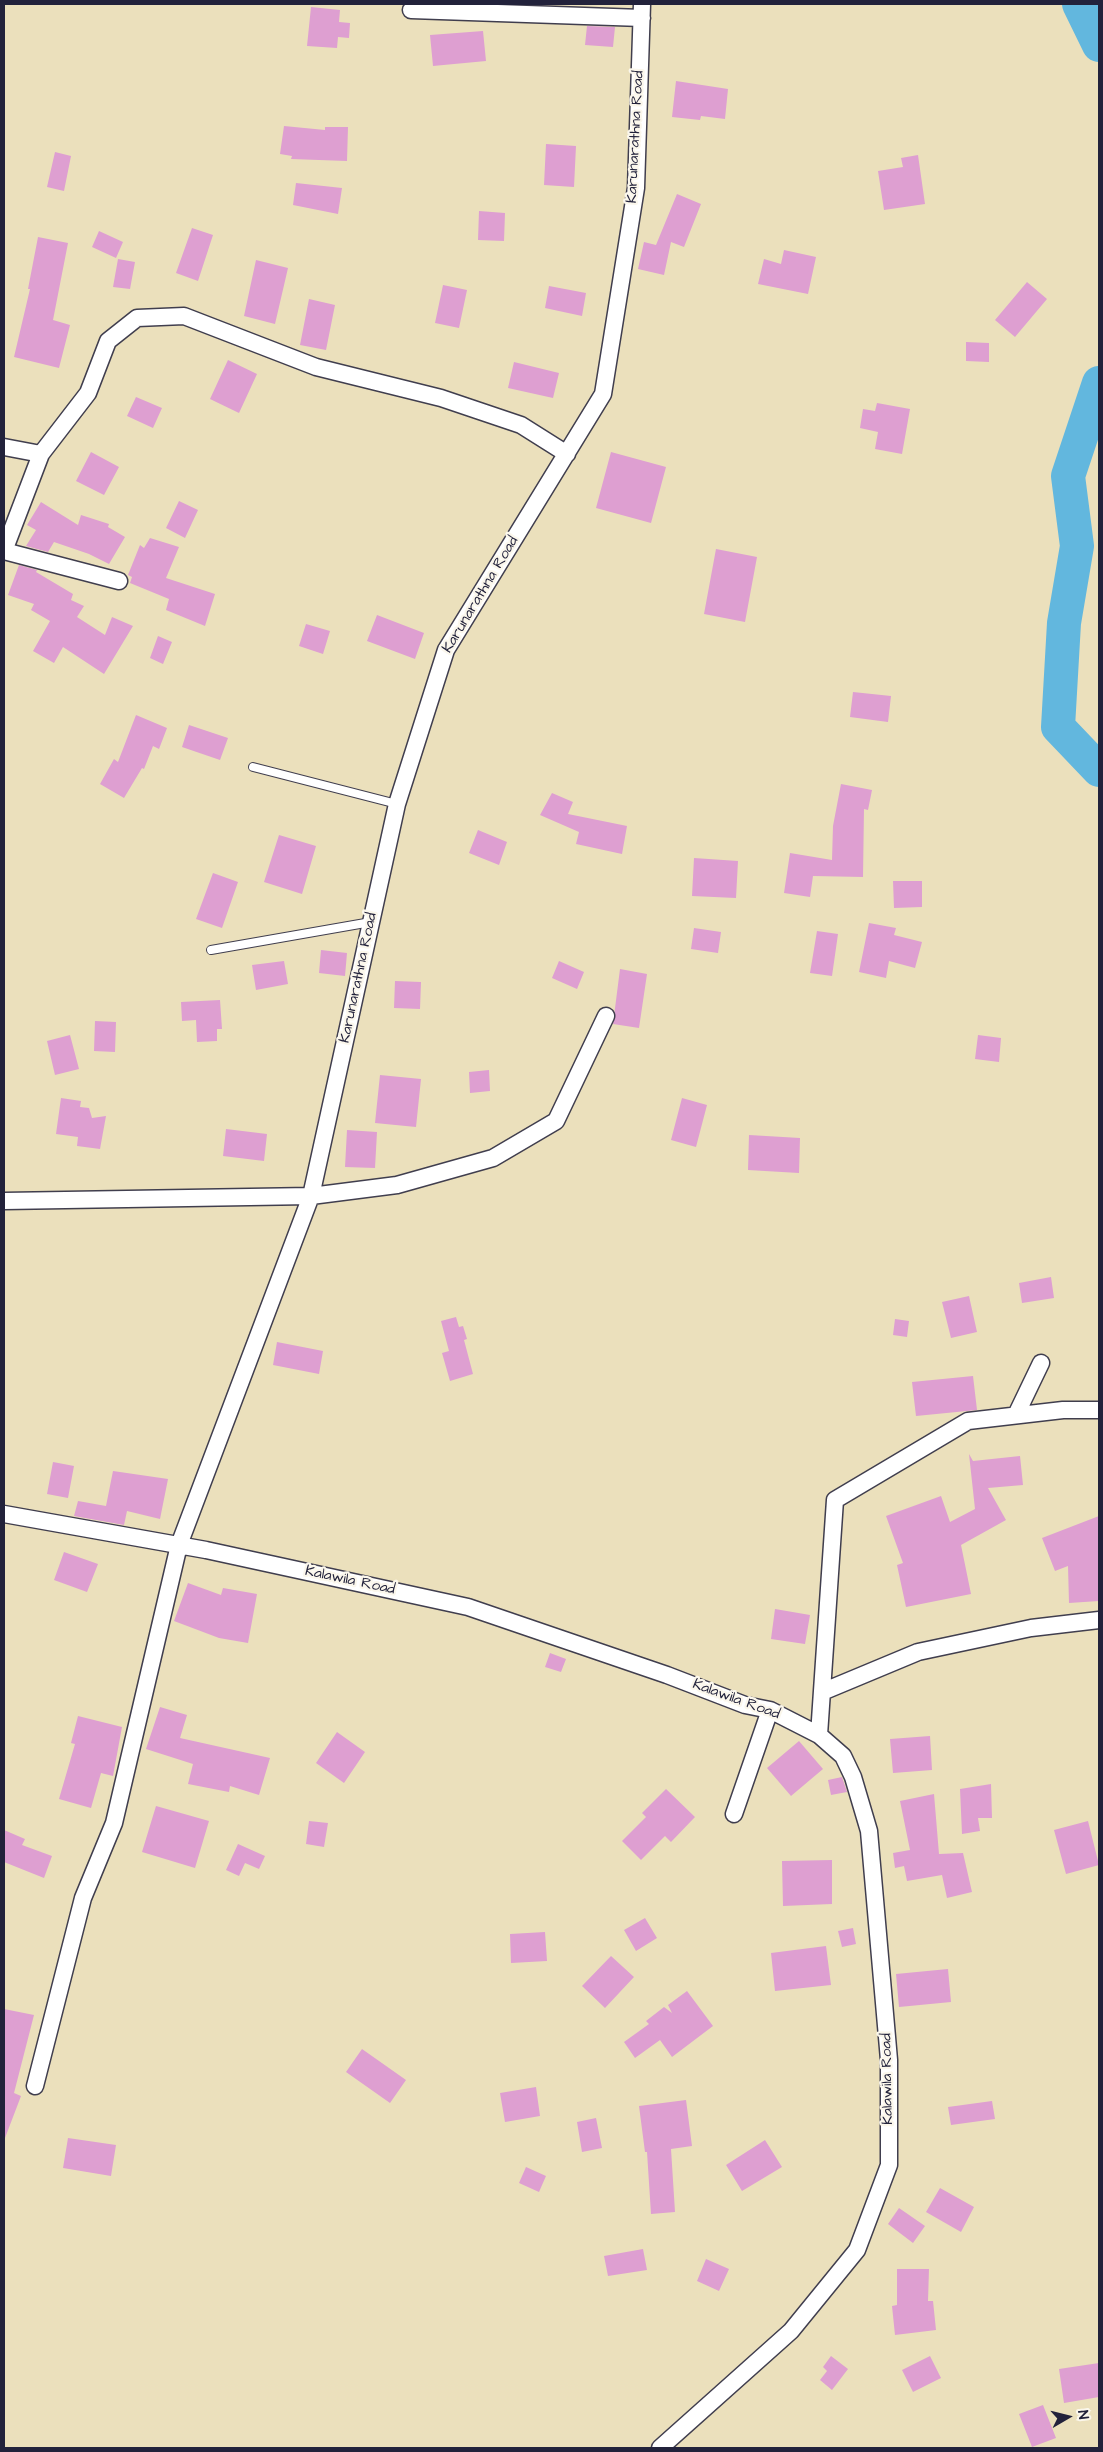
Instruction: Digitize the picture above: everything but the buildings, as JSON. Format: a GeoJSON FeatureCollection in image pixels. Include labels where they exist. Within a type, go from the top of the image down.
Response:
{"type":"FeatureCollection","features":[{"type":"Feature","properties":{"kind":"street"},"geometry":{"type":"LineString","coordinates":[[411,10],[642,11]]}},
{"type":"Feature","properties":{"kind":"street","name":"Karunarathna Road"},"geometry":{"type":"LineString","coordinates":[[35,2086],[83,1898],[114,1823],[179,1545],[311,1196],[397,804],[446,650],[603,394],[636,188],[642,11]]}},
{"type":"Feature","properties":{"kind":"street"},"geometry":{"type":"LineString","coordinates":[[119,581],[4,551],[41,454],[88,393],[108,341],[137,318],[184,316],[316,368],[441,398],[522,425],[567,454]]}},
{"type":"Feature","properties":{"kind":"street"},"geometry":{"type":"LineString","coordinates":[[4,446],[41,454]]}},
{"type":"Feature","properties":{"kind":"street"},"geometry":{"type":"LineString","coordinates":[[4,1201],[311,1196],[396,1185],[493,1158],[556,1121],[606,1016]]}},
{"type":"Feature","properties":{"kind":"street"},"geometry":{"type":"LineString","coordinates":[[1016,1415],[1041,1363]]}},
{"type":"Feature","properties":{"kind":"street"},"geometry":{"type":"LineString","coordinates":[[819,1735],[835,1500],[968,1421],[1063,1410],[1099,1410]]}},
{"type":"Feature","properties":{"kind":"street","name":"Kalawila Road"},"geometry":{"type":"LineString","coordinates":[[4,1514],[179,1545],[468,1607],[667,1675],[744,1705],[770,1710],[819,1735],[843,1756],[853,1777],[869,1832],[889,2060],[889,2165],[857,2250],[845,2265],[791,2331],[660,2448]]}},
{"type":"Feature","properties":{"kind":"street"},"geometry":{"type":"LineString","coordinates":[[822,1692],[918,1652],[1031,1628],[1099,1620]]}},
{"type":"Feature","properties":{"kind":"street"},"geometry":{"type":"LineString","coordinates":[[734,1814],[770,1710]]}},
{"type":"Feature","properties":{"kind":"lane"},"geometry":{"type":"LineString","coordinates":[[252,767],[397,804]]}},
{"type":"Feature","properties":{"kind":"lane"},"geometry":{"type":"LineString","coordinates":[[211,950],[371,922]]}},
{"type":"Feature","properties":{"kind":"waterway"},"geometry":{"type":"LineString","coordinates":[[1079,4],[1099,45]]}},
{"type":"Feature","properties":{"kind":"waterway"},"geometry":{"type":"LineString","coordinates":[[1099,383],[1068,476],[1077,546],[1064,623],[1058,727],[1099,770]]}}]}
